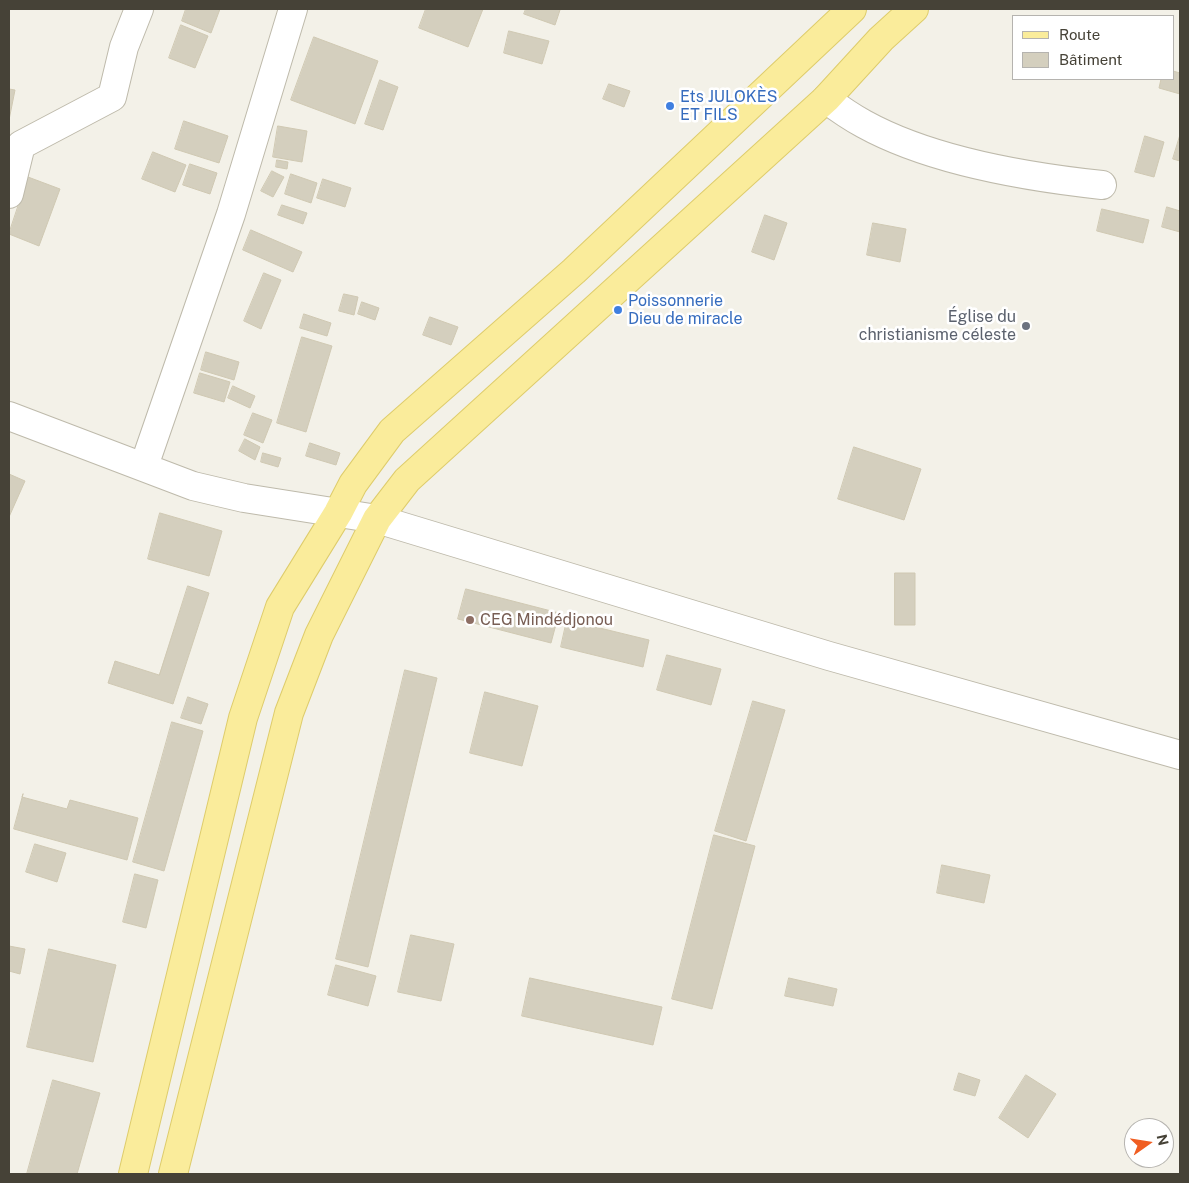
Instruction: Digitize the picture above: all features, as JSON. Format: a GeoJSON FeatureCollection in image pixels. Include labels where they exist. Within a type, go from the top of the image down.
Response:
{"type":"FeatureCollection","features":[{"type":"Feature","properties":{"kind":"main road"},"geometry":{"type":"LineString","coordinates":[[132,1174],[243,718],[280,607],[338,513],[353,484],[392,431],[574,271],[852,9]]}},
{"type":"Feature","properties":{"kind":"main road"},"geometry":{"type":"LineString","coordinates":[[173,1174],[289,713],[319,634],[376,519],[407,480],[826,100],[881,39],[914,9]]}},
{"type":"Feature","properties":{"kind":"street"},"geometry":{"type":"LineString","coordinates":[[9,194],[21,145],[112,97],[124,47],[140,9]]}},
{"type":"Feature","properties":{"kind":"street"},"geometry":{"type":"LineString","coordinates":[[144,466],[231,214],[293,9]]}},
{"type":"Feature","properties":{"kind":"street"},"geometry":{"type":"LineString","coordinates":[[826,100],[864,125],[909,144],[961,160],[1040,178],[1102,185]]}},
{"type":"Feature","properties":{"kind":"street"},"geometry":{"type":"LineString","coordinates":[[9,416],[193,486],[244,498],[376,519],[829,656],[1180,755]]}},
{"type":"Feature","properties":{"kind":"building"},"geometry":{"type":"Polygon","coordinates":[[[186,9],[220,9],[211,33],[182,21],[186,9]]]}},
{"type":"Feature","properties":{"kind":"building"},"geometry":{"type":"Polygon","coordinates":[[[426,9],[483,9],[468,47],[419,28],[426,9]]]}},
{"type":"Feature","properties":{"kind":"building"},"geometry":{"type":"Polygon","coordinates":[[[526,9],[560,10],[555,25],[524,14],[526,9]]]}},
{"type":"Feature","properties":{"kind":"building"},"geometry":{"type":"Polygon","coordinates":[[[181,25],[208,36],[195,68],[169,58],[181,25]]]}},
{"type":"Feature","properties":{"kind":"building"},"geometry":{"type":"Polygon","coordinates":[[[509,31],[549,41],[542,64],[504,53],[509,31]]]}},
{"type":"Feature","properties":{"kind":"building"},"geometry":{"type":"Polygon","coordinates":[[[314,37],[378,61],[355,124],[291,100],[314,37]]]}},
{"type":"Feature","properties":{"kind":"building"},"geometry":{"type":"Polygon","coordinates":[[[1174,71],[1180,73],[1180,94],[1159,88],[1161,80],[1174,80],[1174,71]]]}},
{"type":"Feature","properties":{"kind":"building"},"geometry":{"type":"Polygon","coordinates":[[[380,80],[398,87],[383,130],[365,124],[380,80]]]}},
{"type":"Feature","properties":{"kind":"building"},"geometry":{"type":"Polygon","coordinates":[[[609,84],[630,91],[624,107],[603,99],[609,84]]]}},
{"type":"Feature","properties":{"kind":"building"},"geometry":{"type":"Polygon","coordinates":[[[9,89],[15,90],[9,120],[9,89]]]}},
{"type":"Feature","properties":{"kind":"building"},"geometry":{"type":"Polygon","coordinates":[[[184,121],[228,136],[219,163],[175,149],[184,121]]]}},
{"type":"Feature","properties":{"kind":"building"},"geometry":{"type":"Polygon","coordinates":[[[278,126],[307,131],[302,162],[273,157],[278,126]]]}},
{"type":"Feature","properties":{"kind":"building"},"geometry":{"type":"Polygon","coordinates":[[[1180,135],[1180,161],[1173,159],[1180,135]]]}},
{"type":"Feature","properties":{"kind":"building"},"geometry":{"type":"Polygon","coordinates":[[[1145,136],[1164,142],[1154,177],[1135,172],[1145,136]]]}},
{"type":"Feature","properties":{"kind":"building"},"geometry":{"type":"Polygon","coordinates":[[[153,152],[186,165],[175,192],[142,179],[153,152]]]}},
{"type":"Feature","properties":{"kind":"building"},"geometry":{"type":"Polygon","coordinates":[[[277,160],[288,162],[287,169],[276,167],[277,160]]]}},
{"type":"Feature","properties":{"kind":"building"},"geometry":{"type":"Polygon","coordinates":[[[190,164],[217,173],[210,194],[183,185],[190,164]]]}},
{"type":"Feature","properties":{"kind":"building"},"geometry":{"type":"Polygon","coordinates":[[[272,171],[284,177],[273,197],[261,191],[272,171]]]}},
{"type":"Feature","properties":{"kind":"building"},"geometry":{"type":"Polygon","coordinates":[[[291,174],[317,183],[311,203],[285,194],[291,174]]]}},
{"type":"Feature","properties":{"kind":"building"},"geometry":{"type":"Polygon","coordinates":[[[28,177],[60,189],[39,246],[9,234],[28,177]]]}},
{"type":"Feature","properties":{"kind":"building"},"geometry":{"type":"Polygon","coordinates":[[[323,179],[351,188],[345,207],[317,198],[323,179]]]}},
{"type":"Feature","properties":{"kind":"building"},"geometry":{"type":"Polygon","coordinates":[[[282,205],[307,213],[303,224],[278,215],[282,205]]]}},
{"type":"Feature","properties":{"kind":"building"},"geometry":{"type":"Polygon","coordinates":[[[1167,207],[1180,211],[1180,232],[1162,227],[1167,207]]]}},
{"type":"Feature","properties":{"kind":"building"},"geometry":{"type":"Polygon","coordinates":[[[1102,209],[1149,220],[1143,243],[1097,231],[1102,209]]]}},
{"type":"Feature","properties":{"kind":"building"},"geometry":{"type":"Polygon","coordinates":[[[765,215],[787,223],[774,260],[752,252],[765,215]]]}},
{"type":"Feature","properties":{"kind":"building"},"geometry":{"type":"Polygon","coordinates":[[[873,223],[906,229],[900,262],[867,255],[873,223]]]}},
{"type":"Feature","properties":{"kind":"building"},"geometry":{"type":"Polygon","coordinates":[[[251,230],[302,252],[293,272],[243,250],[251,230]]]}},
{"type":"Feature","properties":{"kind":"building"},"geometry":{"type":"Polygon","coordinates":[[[264,273],[281,280],[261,329],[244,321],[264,273]]]}},
{"type":"Feature","properties":{"kind":"building"},"geometry":{"type":"Polygon","coordinates":[[[344,294],[358,297],[354,315],[339,311],[344,294]]]}},
{"type":"Feature","properties":{"kind":"building"},"geometry":{"type":"Polygon","coordinates":[[[362,302],[379,308],[375,320],[358,314],[362,302]]]}},
{"type":"Feature","properties":{"kind":"building"},"geometry":{"type":"Polygon","coordinates":[[[304,314],[331,323],[327,336],[300,328],[304,314]]]}},
{"type":"Feature","properties":{"kind":"building"},"geometry":{"type":"Polygon","coordinates":[[[430,317],[458,327],[451,345],[423,335],[430,317]]]}},
{"type":"Feature","properties":{"kind":"building"},"geometry":{"type":"Polygon","coordinates":[[[302,337],[332,346],[306,432],[277,423],[302,337]]]}},
{"type":"Feature","properties":{"kind":"building"},"geometry":{"type":"Polygon","coordinates":[[[206,352],[239,362],[234,380],[201,370],[206,352]]]}},
{"type":"Feature","properties":{"kind":"building"},"geometry":{"type":"Polygon","coordinates":[[[200,373],[230,382],[224,402],[194,393],[200,373]]]}},
{"type":"Feature","properties":{"kind":"building"},"geometry":{"type":"Polygon","coordinates":[[[233,386],[255,396],[250,408],[228,398],[233,386]]]}},
{"type":"Feature","properties":{"kind":"building"},"geometry":{"type":"Polygon","coordinates":[[[253,413],[272,420],[263,443],[244,435],[253,413]]]}},
{"type":"Feature","properties":{"kind":"building"},"geometry":{"type":"Polygon","coordinates":[[[245,439],[260,447],[255,460],[239,451],[245,439]]]}},
{"type":"Feature","properties":{"kind":"building"},"geometry":{"type":"Polygon","coordinates":[[[310,443],[340,453],[336,465],[306,456],[310,443]]]}},
{"type":"Feature","properties":{"kind":"building"},"geometry":{"type":"Polygon","coordinates":[[[854,447],[921,469],[904,520],[838,499],[854,447]]]}},
{"type":"Feature","properties":{"kind":"building"},"geometry":{"type":"Polygon","coordinates":[[[263,453],[281,458],[278,467],[261,462],[263,453]]]}},
{"type":"Feature","properties":{"kind":"building"},"geometry":{"type":"Polygon","coordinates":[[[9,474],[25,481],[9,517],[9,474]]]}},
{"type":"Feature","properties":{"kind":"building"},"geometry":{"type":"Polygon","coordinates":[[[160,513],[222,531],[209,576],[148,559],[160,513]]]}},
{"type":"Feature","properties":{"kind":"building"},"geometry":{"type":"Polygon","coordinates":[[[895,573],[915,573],[915,625],[895,625],[895,573]]]}},
{"type":"Feature","properties":{"kind":"building"},"geometry":{"type":"Polygon","coordinates":[[[188,586],[209,593],[173,704],[108,683],[115,661],[159,675],[188,586]]]}},
{"type":"Feature","properties":{"kind":"building"},"geometry":{"type":"Polygon","coordinates":[[[466,589],[559,613],[551,643],[458,619],[466,589]]]}},
{"type":"Feature","properties":{"kind":"building"},"geometry":{"type":"Polygon","coordinates":[[[567,620],[649,640],[643,667],[561,647],[567,620]]]}},
{"type":"Feature","properties":{"kind":"building"},"geometry":{"type":"Polygon","coordinates":[[[667,655],[721,669],[711,705],[657,690],[667,655]]]}},
{"type":"Feature","properties":{"kind":"building"},"geometry":{"type":"Polygon","coordinates":[[[405,670],[437,678],[368,967],[336,959],[405,670]]]}},
{"type":"Feature","properties":{"kind":"building"},"geometry":{"type":"Polygon","coordinates":[[[485,692],[538,706],[522,766],[470,753],[485,692]]]}},
{"type":"Feature","properties":{"kind":"building"},"geometry":{"type":"Polygon","coordinates":[[[188,697],[208,704],[201,724],[181,718],[188,697]]]}},
{"type":"Feature","properties":{"kind":"building"},"geometry":{"type":"Polygon","coordinates":[[[753,701],[785,710],[746,841],[715,831],[753,701]]]}},
{"type":"Feature","properties":{"kind":"building"},"geometry":{"type":"Polygon","coordinates":[[[172,722],[203,731],[164,871],[133,862],[172,722]]]}},
{"type":"Feature","properties":{"kind":"building"},"geometry":{"type":"Polygon","coordinates":[[[22,797],[67,809],[70,800],[138,818],[127,860],[14,829],[22,797]]]}},
{"type":"Feature","properties":{"kind":"building"},"geometry":{"type":"Polygon","coordinates":[[[714,835],[755,846],[712,1009],[672,999],[714,835]]]}},
{"type":"Feature","properties":{"kind":"building"},"geometry":{"type":"Polygon","coordinates":[[[35,844],[66,853],[57,882],[26,872],[35,844]]]}},
{"type":"Feature","properties":{"kind":"building"},"geometry":{"type":"Polygon","coordinates":[[[942,865],[990,875],[984,903],[937,893],[942,865]]]}},
{"type":"Feature","properties":{"kind":"building"},"geometry":{"type":"Polygon","coordinates":[[[135,874],[158,880],[146,928],[123,922],[135,874]]]}},
{"type":"Feature","properties":{"kind":"building"},"geometry":{"type":"Polygon","coordinates":[[[411,935],[454,944],[441,1001],[398,992],[411,935]]]}},
{"type":"Feature","properties":{"kind":"building"},"geometry":{"type":"Polygon","coordinates":[[[9,946],[25,949],[20,974],[9,971],[9,946]]]}},
{"type":"Feature","properties":{"kind":"building"},"geometry":{"type":"Polygon","coordinates":[[[49,949],[116,965],[93,1062],[27,1047],[49,949]]]}},
{"type":"Feature","properties":{"kind":"building"},"geometry":{"type":"Polygon","coordinates":[[[336,965],[376,976],[368,1006],[328,995],[336,965]]]}},
{"type":"Feature","properties":{"kind":"building"},"geometry":{"type":"Polygon","coordinates":[[[530,978],[662,1007],[653,1045],[522,1016],[530,978]]]}},
{"type":"Feature","properties":{"kind":"building"},"geometry":{"type":"Polygon","coordinates":[[[789,978],[837,989],[833,1006],[785,996],[789,978]]]}},
{"type":"Feature","properties":{"kind":"building"},"geometry":{"type":"Polygon","coordinates":[[[959,1073],[980,1080],[975,1096],[954,1090],[959,1073]]]}},
{"type":"Feature","properties":{"kind":"building"},"geometry":{"type":"Polygon","coordinates":[[[1026,1075],[1056,1094],[1028,1138],[999,1118],[1026,1075]]]}},
{"type":"Feature","properties":{"kind":"building"},"geometry":{"type":"Polygon","coordinates":[[[53,1080],[100,1093],[77,1174],[27,1174],[53,1080]]]}},
{"type":"Feature","properties":{"kind":"place","name":"Ets JULOKÈS ET FILS"},"geometry":{"type":"Point","coordinates":[670,106]}},
{"type":"Feature","properties":{"kind":"place","name":"Poissonnerie Dieu de miracle"},"geometry":{"type":"Point","coordinates":[618,310]}},
{"type":"Feature","properties":{"kind":"place","name":"Église du christianisme céleste"},"geometry":{"type":"Point","coordinates":[1026,326]}},
{"type":"Feature","properties":{"kind":"place","name":"CEG Mindédjonou"},"geometry":{"type":"Point","coordinates":[470,620]}}]}
